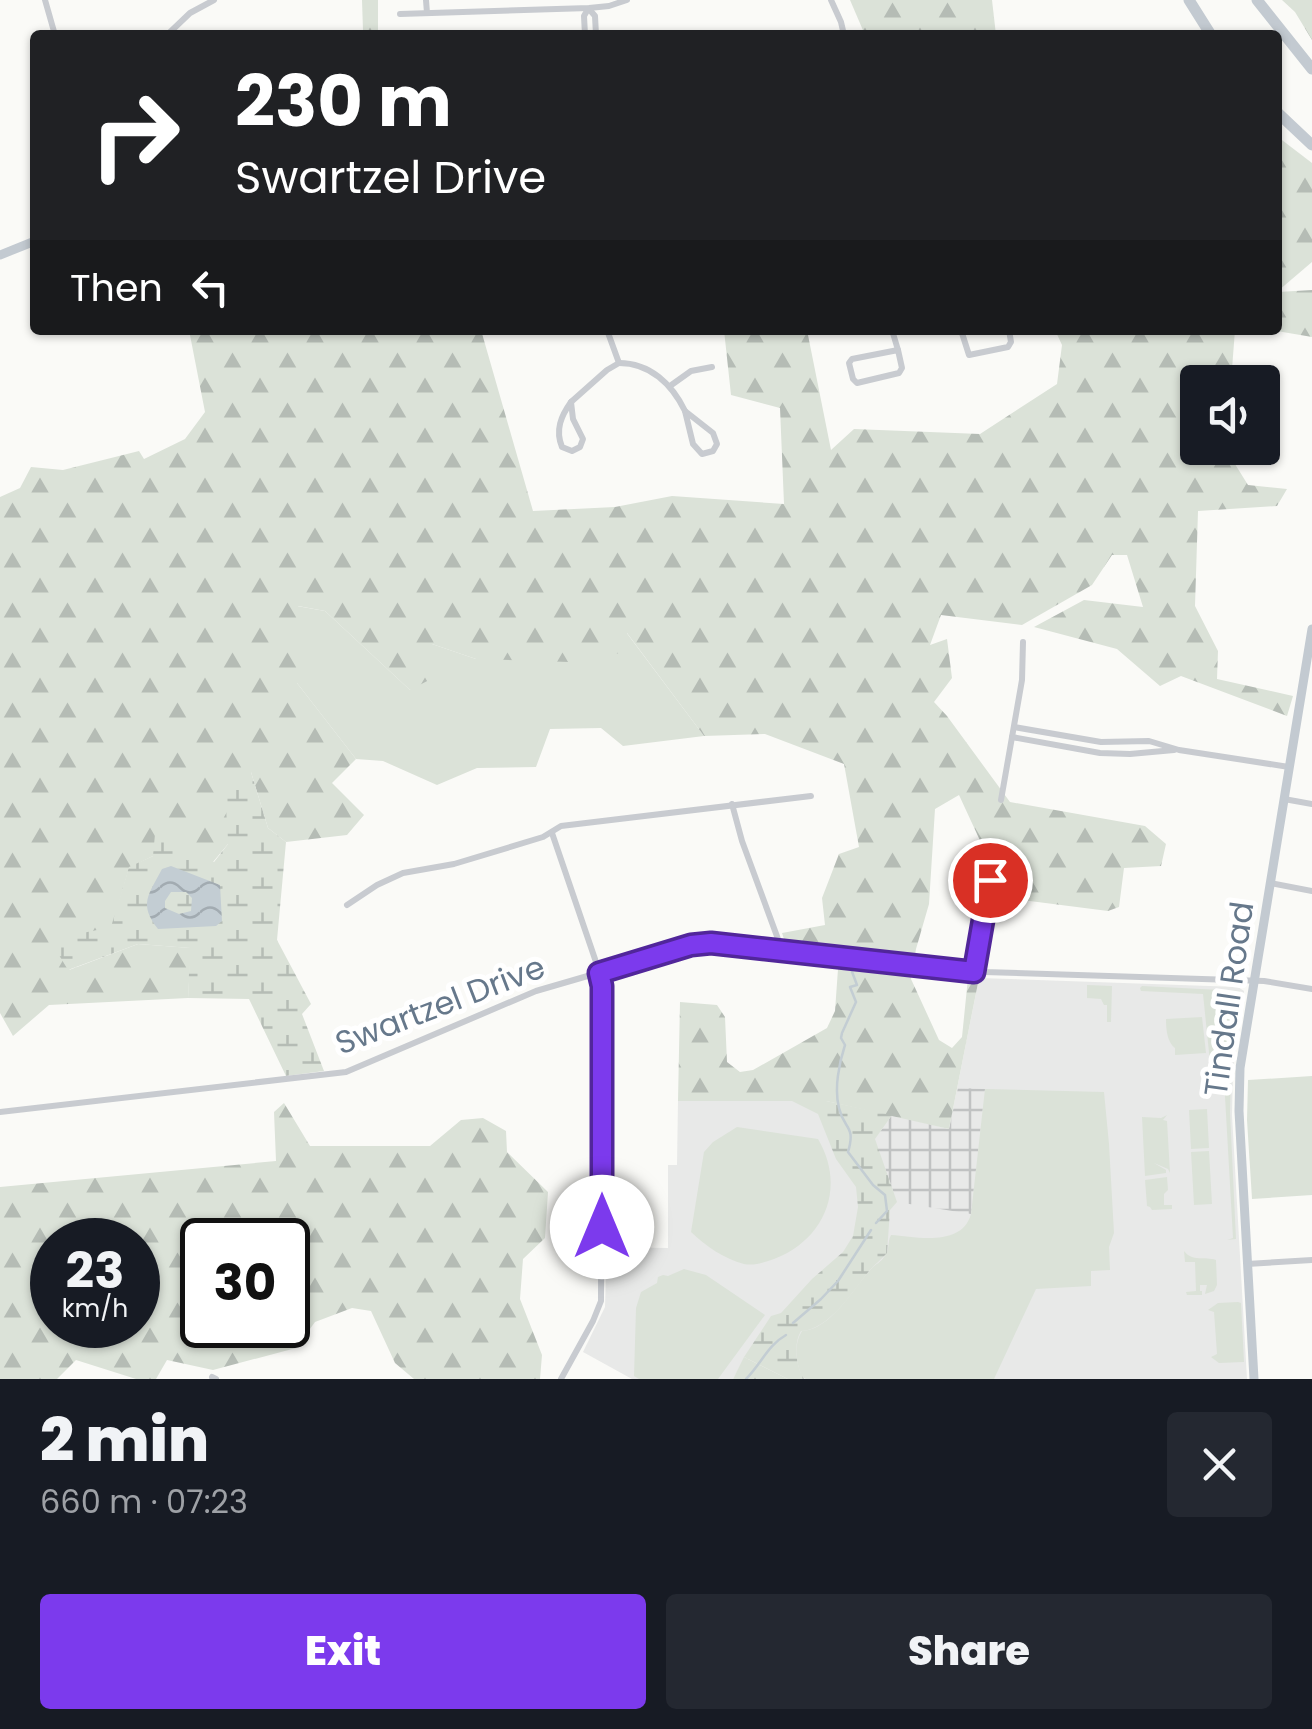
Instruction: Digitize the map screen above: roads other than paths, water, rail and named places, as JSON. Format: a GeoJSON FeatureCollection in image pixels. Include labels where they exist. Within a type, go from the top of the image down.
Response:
{"type":"FeatureCollection","features":[{"type":"Feature","properties":{"kind":"highway"},"geometry":{"type":"LineString","coordinates":[[1189,0],[1208,30]]}},
{"type":"Feature","properties":{"kind":"highway"},"geometry":{"type":"LineString","coordinates":[[1257,0],[1281,30]]}},
{"type":"Feature","properties":{"kind":"highway"},"geometry":{"type":"LineString","coordinates":[[1282,31],[1312,68]]}},
{"type":"Feature","properties":{"kind":"highway"},"geometry":{"type":"LineString","coordinates":[[1282,117],[1309,144]]}},
{"type":"Feature","properties":{"kind":"street"},"geometry":{"type":"LineString","coordinates":[[45,0],[54,30]]}},
{"type":"Feature","properties":{"kind":"street"},"geometry":{"type":"LineString","coordinates":[[171,30],[198,4],[214,0]]}},
{"type":"Feature","properties":{"kind":"street"},"geometry":{"type":"LineString","coordinates":[[426,0],[427,13]]}},
{"type":"Feature","properties":{"kind":"street"},"geometry":{"type":"LineString","coordinates":[[400,14],[588,8],[627,0]]}},
{"type":"Feature","properties":{"kind":"street"},"geometry":{"type":"LineString","coordinates":[[831,0],[843,30]]}},
{"type":"Feature","properties":{"kind":"street"},"geometry":{"type":"LineString","coordinates":[[585,30],[588,8]]}},
{"type":"Feature","properties":{"kind":"street"},"geometry":{"type":"LineString","coordinates":[[588,8],[595,16],[596,30]]}},
{"type":"Feature","properties":{"kind":"street"},"geometry":{"type":"LineString","coordinates":[[0,255],[30,243]]}},
{"type":"Feature","properties":{"kind":"street"},"geometry":{"type":"LineString","coordinates":[[608,335],[619,363]]}},
{"type":"Feature","properties":{"kind":"street"},"geometry":{"type":"LineString","coordinates":[[894,335],[898,350],[902,368],[899,372],[858,383],[853,380],[849,366],[852,358],[898,350]]}},
{"type":"Feature","properties":{"kind":"street"},"geometry":{"type":"LineString","coordinates":[[962,335],[968,355],[1008,346],[1009,335]]}},
{"type":"Feature","properties":{"kind":"street"},"geometry":{"type":"LineString","coordinates":[[571,402],[583,439],[580,447],[572,451],[562,447],[558,431],[561,416],[571,402],[607,370],[619,363],[632,363],[670,386],[684,411],[695,449],[702,454],[713,451],[717,444],[715,436],[684,411]]}},
{"type":"Feature","properties":{"kind":"street"},"geometry":{"type":"LineString","coordinates":[[670,386],[696,368],[712,367]]}},
{"type":"Feature","properties":{"kind":"street","name":"Tindall Road"},"geometry":{"type":"LineString","coordinates":[[1254,1379],[1238,1092],[1312,630]]}},
{"type":"Feature","properties":{"kind":"street"},"geometry":{"type":"LineString","coordinates":[[1001,800],[1022,680],[1023,642]]}},
{"type":"Feature","properties":{"kind":"street"},"geometry":{"type":"LineString","coordinates":[[1014,727],[1115,742],[1148,741],[1180,750],[1288,767]]}},
{"type":"Feature","properties":{"kind":"street"},"geometry":{"type":"LineString","coordinates":[[1012,737],[1115,754],[1180,750]]}},
{"type":"Feature","properties":{"kind":"street"},"geometry":{"type":"LineString","coordinates":[[1071,748],[1072,737]]}},
{"type":"Feature","properties":{"kind":"street"},"geometry":{"type":"LineString","coordinates":[[1115,742],[1115,754]]}},
{"type":"Feature","properties":{"kind":"street"},"geometry":{"type":"LineString","coordinates":[[348,906],[403,873],[454,864],[552,833],[561,826],[811,796]]}},
{"type":"Feature","properties":{"kind":"street"},"geometry":{"type":"LineString","coordinates":[[1284,798],[1312,804]]}},
{"type":"Feature","properties":{"kind":"street"},"geometry":{"type":"LineString","coordinates":[[732,804],[779,950]]}},
{"type":"Feature","properties":{"kind":"street"},"geometry":{"type":"LineString","coordinates":[[552,833],[602,986],[602,1301],[561,1379]]}},
{"type":"Feature","properties":{"kind":"street"},"geometry":{"type":"LineString","coordinates":[[1270,883],[1312,891]]}},
{"type":"Feature","properties":{"kind":"street"},"geometry":{"type":"LineString","coordinates":[[974,972],[986,906]]}},
{"type":"Feature","properties":{"kind":"street","name":"Swartzel Drive"},"geometry":{"type":"LineString","coordinates":[[0,1112],[346,1072],[536,991],[701,943],[974,972],[1264,981],[1312,989]]}},
{"type":"Feature","properties":{"kind":"street"},"geometry":{"type":"LineString","coordinates":[[1247,1264],[1312,1260]]}},
{"type":"Feature","properties":{"kind":"water"},"geometry":{"type":"Polygon","coordinates":[[[171,866],[220,885],[222,921],[216,926],[158,929],[147,906],[162,869],[171,866]],[[171,892],[165,908],[179,914],[191,911],[192,898],[186,892],[171,892]]]}},
{"type":"Feature","properties":{"kind":"waterway"},"geometry":{"type":"LineString","coordinates":[[851,969],[857,985],[850,987],[856,1002],[841,1038],[845,1045],[838,1076],[838,1101],[850,1132],[848,1152],[885,1195],[887,1211],[876,1223]]}},
{"type":"Feature","properties":{"kind":"waterway"},"geometry":{"type":"LineString","coordinates":[[793,1323],[838,1281],[871,1230]]}},
{"type":"Feature","properties":{"kind":"waterway"},"geometry":{"type":"LineString","coordinates":[[746,1379],[786,1335]]}}]}
